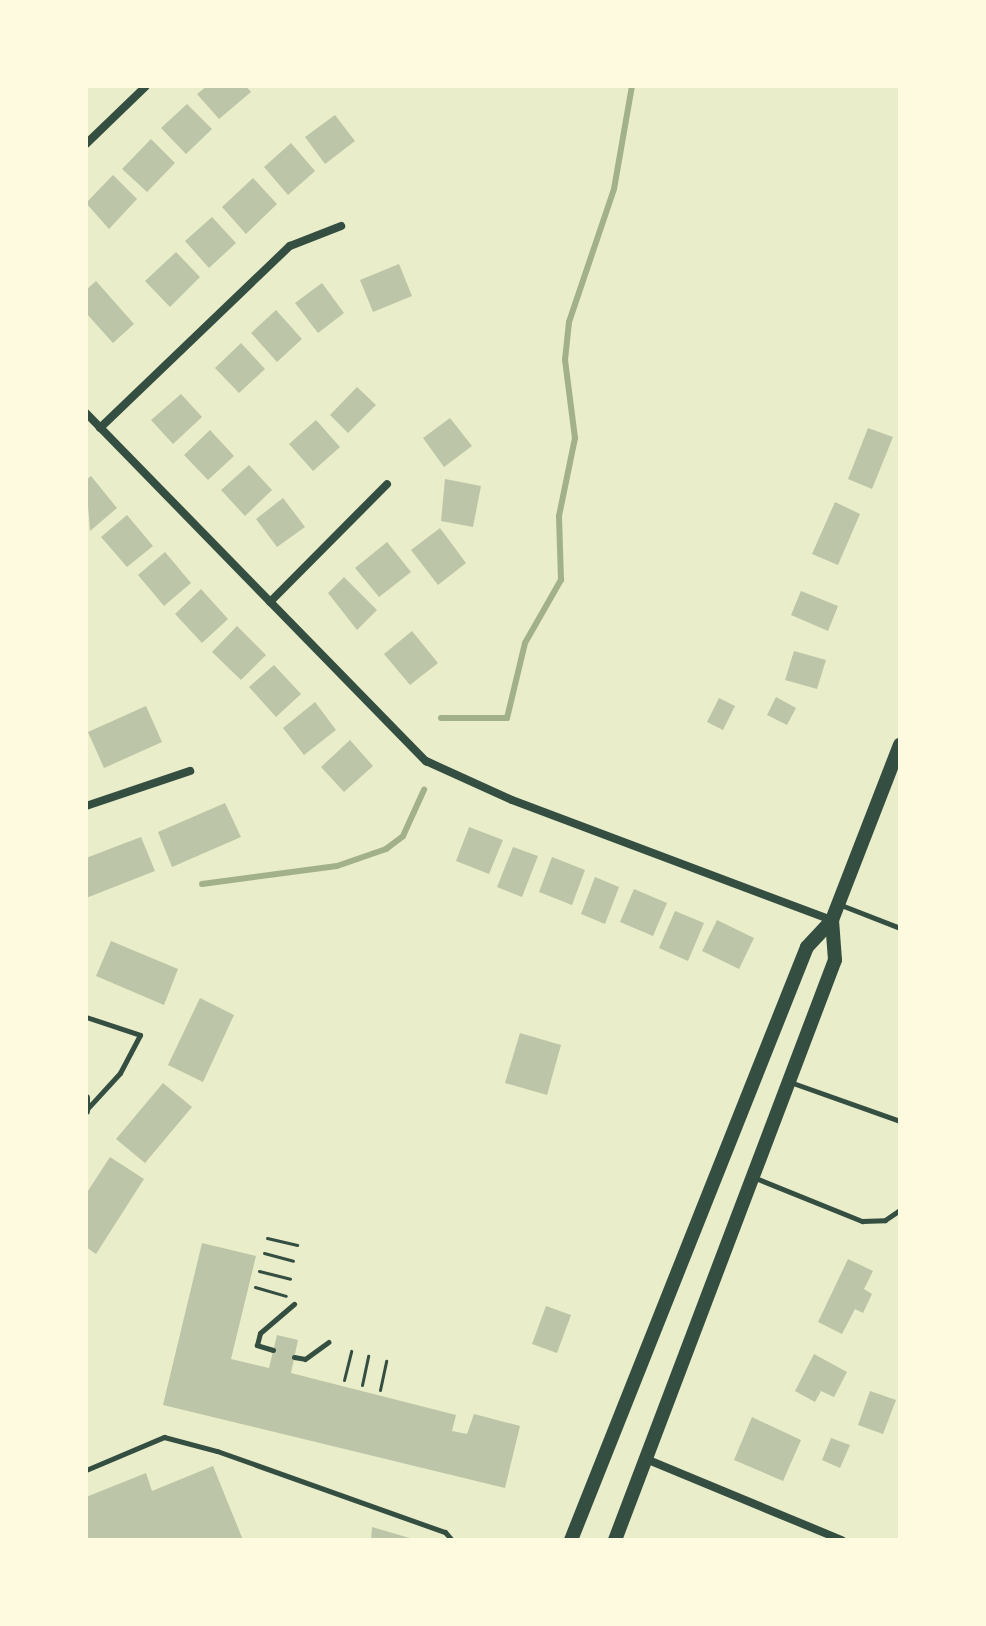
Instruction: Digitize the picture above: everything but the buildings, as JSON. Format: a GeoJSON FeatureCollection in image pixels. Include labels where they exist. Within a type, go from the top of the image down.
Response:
{"type":"FeatureCollection","features":[{"type":"Feature","properties":{"kind":"main road"},"geometry":{"type":"LineString","coordinates":[[571,1540],[807,947],[832,920],[900,745]]}},
{"type":"Feature","properties":{"kind":"main road"},"geometry":{"type":"LineString","coordinates":[[615,1540],[835,960],[832,920]]}},
{"type":"Feature","properties":{"kind":"street"},"geometry":{"type":"LineString","coordinates":[[86,144],[146,86]]}},
{"type":"Feature","properties":{"kind":"street"},"geometry":{"type":"LineString","coordinates":[[100,428],[290,246],[341,226]]}},
{"type":"Feature","properties":{"kind":"street"},"geometry":{"type":"LineString","coordinates":[[86,413],[426,761],[452,776],[832,920]]}},
{"type":"Feature","properties":{"kind":"street"},"geometry":{"type":"LineString","coordinates":[[270,602],[387,484]]}},
{"type":"Feature","properties":{"kind":"street"},"geometry":{"type":"LineString","coordinates":[[86,806],[190,771]]}},
{"type":"Feature","properties":{"kind":"street"},"geometry":{"type":"LineString","coordinates":[[86,1098],[86,1110]]}},
{"type":"Feature","properties":{"kind":"street"},"geometry":{"type":"LineString","coordinates":[[646,1459],[842,1540]]}},
{"type":"Feature","properties":{"kind":"lane"},"geometry":{"type":"LineString","coordinates":[[838,904],[900,928]]}},
{"type":"Feature","properties":{"kind":"lane"},"geometry":{"type":"LineString","coordinates":[[86,1017],[140,1035],[120,1073],[86,1110]]}},
{"type":"Feature","properties":{"kind":"lane"},"geometry":{"type":"LineString","coordinates":[[789,1081],[900,1121]]}},
{"type":"Feature","properties":{"kind":"lane"},"geometry":{"type":"LineString","coordinates":[[752,1176],[862,1221],[885,1220],[900,1210]]}},
{"type":"Feature","properties":{"kind":"lane"},"geometry":{"type":"LineString","coordinates":[[273,1350],[257,1345],[260,1333],[293,1301]]}},
{"type":"Feature","properties":{"kind":"lane"},"geometry":{"type":"LineString","coordinates":[[294,1357],[305,1359],[328,1342]]}},
{"type":"Feature","properties":{"kind":"lane"},"geometry":{"type":"LineString","coordinates":[[86,1470],[164,1437],[217,1451],[445,1532],[452,1540]]}},
{"type":"Feature","properties":{"kind":"path"},"geometry":{"type":"LineString","coordinates":[[267,1238],[297,1245]]}},
{"type":"Feature","properties":{"kind":"path"},"geometry":{"type":"LineString","coordinates":[[264,1253],[293,1261]]}},
{"type":"Feature","properties":{"kind":"path"},"geometry":{"type":"LineString","coordinates":[[259,1271],[290,1279]]}},
{"type":"Feature","properties":{"kind":"path"},"geometry":{"type":"LineString","coordinates":[[255,1287],[293,1301]]}},
{"type":"Feature","properties":{"kind":"path"},"geometry":{"type":"LineString","coordinates":[[344,1380],[351,1351]]}},
{"type":"Feature","properties":{"kind":"path"},"geometry":{"type":"LineString","coordinates":[[362,1385],[368,1356]]}},
{"type":"Feature","properties":{"kind":"path"},"geometry":{"type":"LineString","coordinates":[[380,1390],[386,1361]]}},
{"type":"Feature","properties":{"kind":"waterway"},"geometry":{"type":"LineString","coordinates":[[441,718],[507,718],[525,643],[561,580],[559,516],[575,438],[565,360],[569,322],[614,189],[632,86]]}},
{"type":"Feature","properties":{"kind":"waterway"},"geometry":{"type":"LineString","coordinates":[[202,884],[337,866],[386,849],[403,836],[424,790]]}}]}
